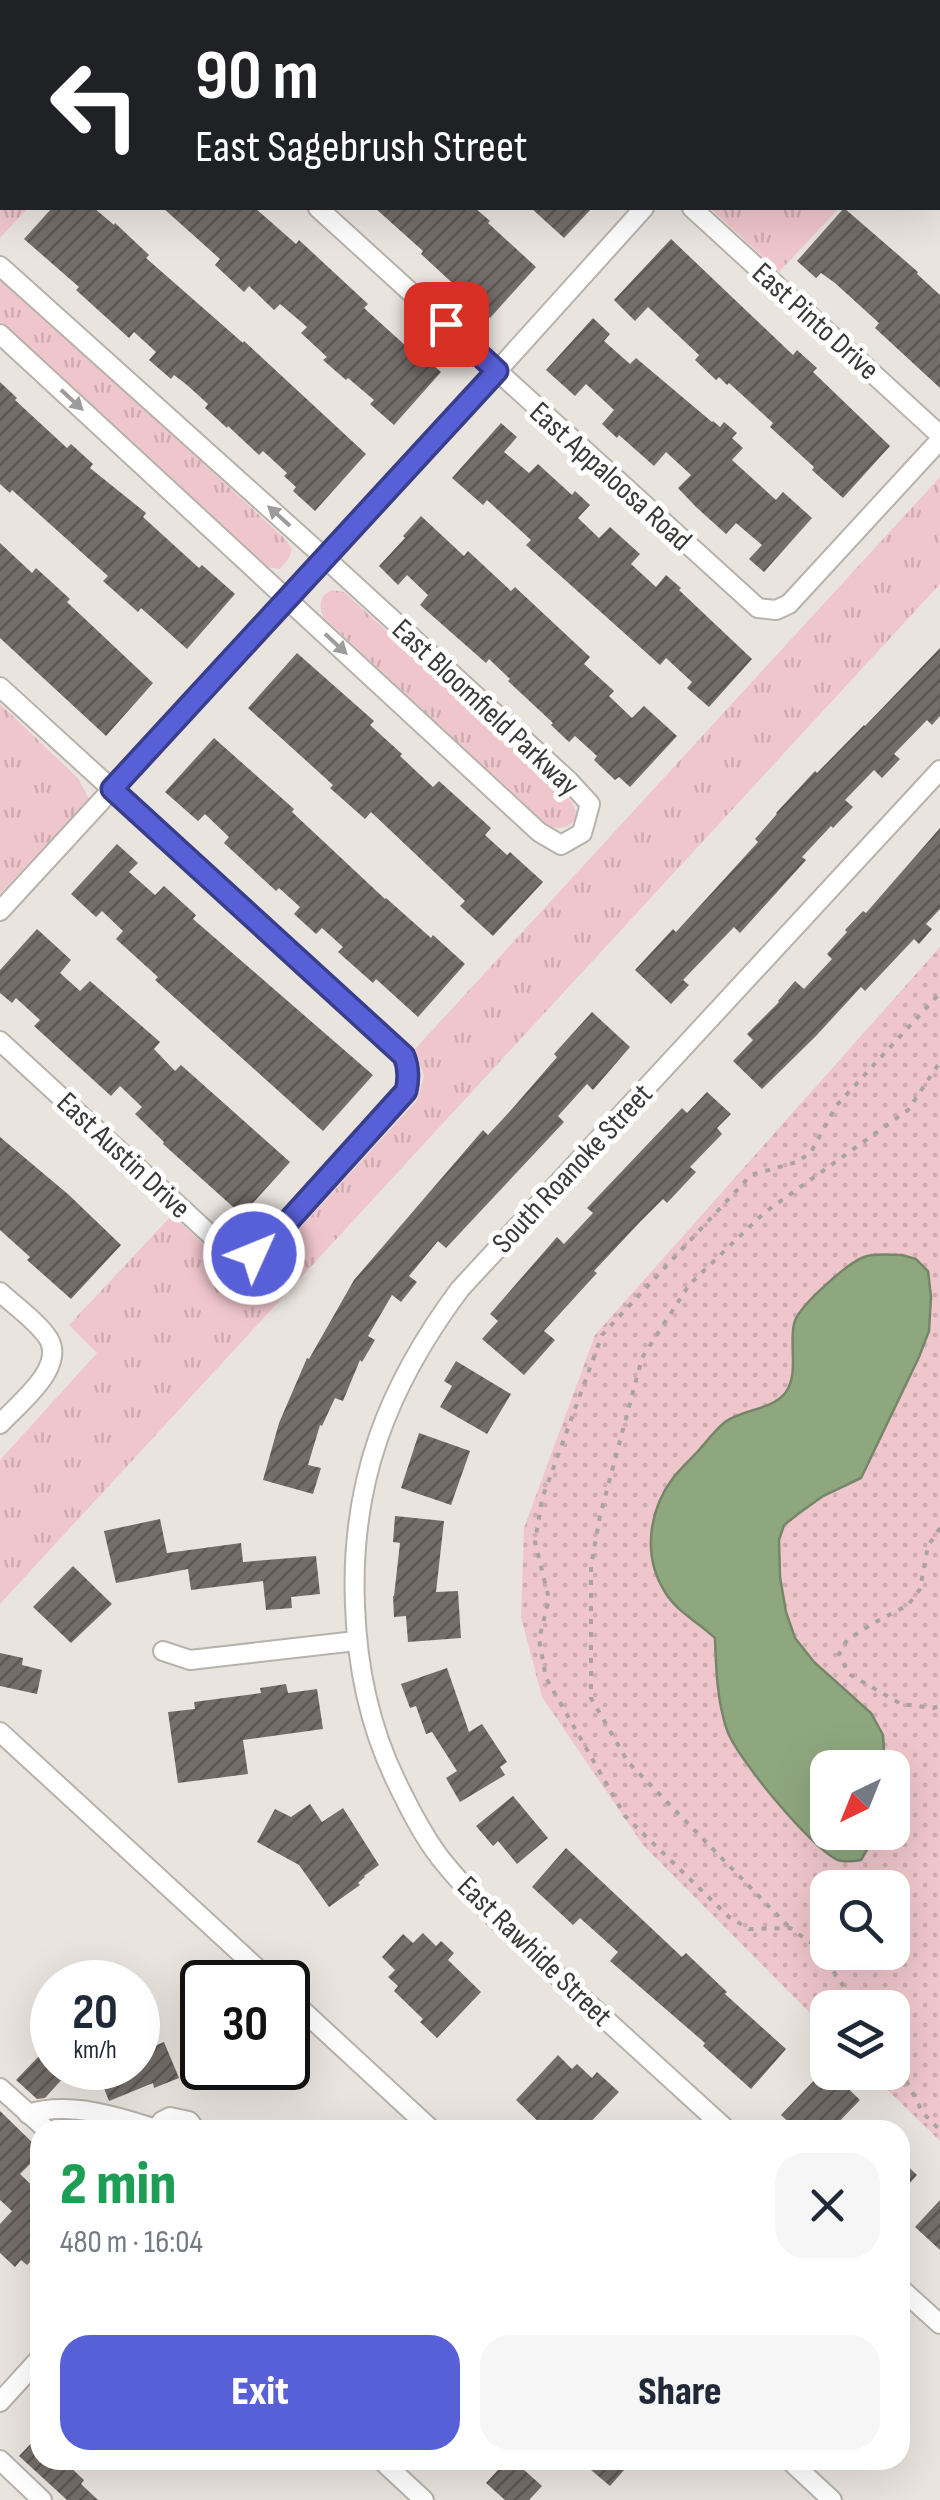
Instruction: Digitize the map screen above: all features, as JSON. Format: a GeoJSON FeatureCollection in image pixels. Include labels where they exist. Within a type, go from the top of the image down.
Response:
{"type":"FeatureCollection","features":[{"type":"Feature","properties":{"kind":"street","name":"East Appaloosa Road"},"geometry":{"type":"LineString","coordinates":[[320,210],[758,608],[776,610],[789,604],[940,438]]}},
{"type":"Feature","properties":{"kind":"street"},"geometry":{"type":"LineString","coordinates":[[0,911],[642,210]]}},
{"type":"Feature","properties":{"kind":"street","name":"East Pinto Drive"},"geometry":{"type":"LineString","coordinates":[[694,210],[940,438]]}},
{"type":"Feature","properties":{"kind":"street","name":"East Bloomfield Parkway"},"geometry":{"type":"LineString","coordinates":[[0,266],[568,781],[590,804],[582,833],[561,845],[539,832],[0,334]]}},
{"type":"Feature","properties":{"kind":"street"},"geometry":{"type":"LineString","coordinates":[[0,686],[112,789]]}},
{"type":"Feature","properties":{"kind":"street","name":"South Roanoke Street"},"geometry":{"type":"LineString","coordinates":[[356,1641],[353,1566],[361,1497],[393,1398],[437,1320],[460,1290],[940,770]]}},
{"type":"Feature","properties":{"kind":"street","name":"East Austin Drive"},"geometry":{"type":"LineString","coordinates":[[0,1041],[227,1250],[239,1254],[254,1254],[265,1247],[406,1091],[409,1078],[404,1056],[112,789]]}},
{"type":"Feature","properties":{"kind":"street"},"geometry":{"type":"LineString","coordinates":[[0,1292],[49,1337],[53,1351],[46,1374],[0,1424]]}},
{"type":"Feature","properties":{"kind":"street"},"geometry":{"type":"LineString","coordinates":[[164,1650],[190,1660],[356,1641]]}},
{"type":"Feature","properties":{"kind":"street","name":"East Rawhide Street"},"geometry":{"type":"LineString","coordinates":[[356,1641],[365,1697],[385,1759],[411,1813],[440,1858],[488,1912],[716,2120]]}},
{"type":"Feature","properties":{"kind":"street"},"geometry":{"type":"LineString","coordinates":[[0,1732],[248,1960]]}},
{"type":"Feature","properties":{"kind":"street"},"geometry":{"type":"LineString","coordinates":[[310,2017],[421,2120]]}},
{"type":"Feature","properties":{"kind":"street"},"geometry":{"type":"LineString","coordinates":[[0,2088],[35,2120]]}},
{"type":"Feature","properties":{"kind":"street"},"geometry":{"type":"LineString","coordinates":[[28,2114],[68,2108],[128,2120]]}},
{"type":"Feature","properties":{"kind":"street"},"geometry":{"type":"LineString","coordinates":[[910,2297],[940,2324]]}},
{"type":"Feature","properties":{"kind":"street"},"geometry":{"type":"LineString","coordinates":[[0,2402],[30,2369]]}},
{"type":"Feature","properties":{"kind":"street"},"geometry":{"type":"LineString","coordinates":[[0,2460],[42,2500]]}},
{"type":"Feature","properties":{"kind":"street"},"geometry":{"type":"LineString","coordinates":[[392,2470],[424,2500]]}},
{"type":"Feature","properties":{"kind":"street"},"geometry":{"type":"LineString","coordinates":[[800,2470],[832,2500]]}},
{"type":"Feature","properties":{"kind":"path"},"geometry":{"type":"LineString","coordinates":[[790,1928],[749,1929],[729,1917],[625,1816],[615,1799],[546,1678],[540,1639],[549,1599],[535,1542],[542,1498],[602,1335],[751,1175],[797,1162],[811,1152],[836,1106],[940,994]]}},
{"type":"Feature","properties":{"kind":"path"},"geometry":{"type":"LineString","coordinates":[[846,1990],[816,1947],[790,1928],[628,1762],[591,1698],[591,1566],[642,1358],[689,1284],[764,1213],[908,1110],[940,1062]]}},
{"type":"Feature","properties":{"kind":"path"},"geometry":{"type":"LineString","coordinates":[[940,1528],[928,1546],[920,1589],[908,1605],[847,1640],[838,1654],[848,1674],[900,1704],[940,1706]]}},
{"type":"Feature","properties":{"kind":"path"},"geometry":{"type":"LineString","coordinates":[[910,2088],[923,2113],[940,2130]]}},
{"type":"Feature","properties":{"kind":"green space"},"geometry":{"type":"Polygon","coordinates":[[[0,210],[26,210],[0,238],[0,210]]]}},
{"type":"Feature","properties":{"kind":"green space"},"geometry":{"type":"Polygon","coordinates":[[[712,210],[837,210],[779,272],[712,210]]]}},
{"type":"Feature","properties":{"kind":"green space"},"geometry":{"type":"Polygon","coordinates":[[[0,276],[286,540],[292,549],[280,569],[265,567],[0,322],[0,276]]]}},
{"type":"Feature","properties":{"kind":"green space"},"geometry":{"type":"Polygon","coordinates":[[[940,477],[940,584],[0,1604],[0,1460],[97,1353],[69,1325],[172,1215],[226,1265],[246,1268],[271,1260],[417,1100],[424,1076],[415,1049],[940,477]]]}},
{"type":"Feature","properties":{"kind":"green space"},"geometry":{"type":"Polygon","coordinates":[[[332,590],[344,592],[570,800],[576,813],[573,822],[549,827],[324,618],[321,601],[332,590]]]}},
{"type":"Feature","properties":{"kind":"green space"},"geometry":{"type":"Polygon","coordinates":[[[0,704],[78,778],[89,799],[0,894],[0,704]]]}},
{"type":"Feature","properties":{"kind":"green space"},"geometry":{"type":"Polygon","coordinates":[[[940,947],[940,2141],[888,2090],[910,2090],[910,1990],[810,1990],[810,2013],[643,1845],[542,1697],[521,1617],[524,1528],[595,1335],[940,947]]]}},
{"type":"Feature","properties":{"kind":"shaded area"},"geometry":{"type":"Polygon","coordinates":[[[873,1255],[916,1259],[928,1271],[929,1331],[861,1478],[823,1496],[798,1514],[784,1525],[779,1540],[780,1577],[795,1638],[814,1662],[871,1713],[883,1735],[884,1750],[810,1750],[810,1838],[759,1780],[733,1743],[721,1708],[715,1638],[665,1592],[653,1563],[651,1534],[665,1491],[715,1432],[732,1418],[774,1402],[786,1392],[793,1368],[794,1324],[804,1307],[836,1276],[873,1255]]]}},
{"type":"Feature","properties":{"kind":"shaded area"},"geometry":{"type":"Polygon","coordinates":[[[824,1850],[867,1850],[861,1860],[843,1861],[824,1850]]]}},
{"type":"Feature","properties":{"kind":"building"},"geometry":{"type":"Polygon","coordinates":[[[50,210],[96,210],[366,454],[315,511],[293,491],[296,487],[284,476],[287,473],[263,451],[259,455],[227,428],[187,385],[174,375],[171,379],[149,360],[156,352],[134,332],[129,338],[24,239],[50,210]]]}},
{"type":"Feature","properties":{"kind":"building"},"geometry":{"type":"Polygon","coordinates":[[[165,210],[257,210],[296,244],[299,240],[368,304],[364,308],[441,372],[394,425],[370,404],[374,400],[323,360],[327,357],[301,333],[307,327],[280,304],[274,310],[249,286],[244,292],[215,265],[220,259],[165,210]]]}},
{"type":"Feature","properties":{"kind":"building"},"geometry":{"type":"Polygon","coordinates":[[[377,210],[477,210],[536,267],[490,318],[421,254],[423,251],[377,210]]]}},
{"type":"Feature","properties":{"kind":"building"},"geometry":{"type":"Polygon","coordinates":[[[533,210],[590,210],[564,238],[533,210]]]}},
{"type":"Feature","properties":{"kind":"building"},"geometry":{"type":"Polygon","coordinates":[[[846,210],[918,272],[940,295],[940,388],[875,328],[879,323],[835,283],[821,273],[816,278],[797,261],[846,210]]]}},
{"type":"Feature","properties":{"kind":"building"},"geometry":{"type":"Polygon","coordinates":[[[671,239],[793,355],[797,350],[817,368],[813,372],[890,446],[843,498],[770,427],[773,423],[729,383],[719,377],[716,380],[695,360],[699,355],[648,307],[635,321],[614,300],[671,239]]]}},
{"type":"Feature","properties":{"kind":"building"},"geometry":{"type":"Polygon","coordinates":[[[593,318],[610,334],[604,341],[630,364],[636,358],[712,422],[720,427],[724,422],[737,433],[732,438],[743,448],[732,460],[776,500],[783,492],[812,518],[764,572],[749,559],[762,545],[736,523],[726,534],[678,488],[691,475],[666,452],[654,466],[602,424],[614,410],[586,384],[575,396],[546,370],[593,318]]]}},
{"type":"Feature","properties":{"kind":"building"},"geometry":{"type":"Polygon","coordinates":[[[0,382],[67,448],[71,444],[93,464],[90,468],[146,513],[143,517],[199,568],[202,565],[235,594],[187,649],[141,608],[138,612],[103,581],[108,576],[12,490],[10,493],[0,484],[0,382]]]}},
{"type":"Feature","properties":{"kind":"building"},"geometry":{"type":"Polygon","coordinates":[[[501,423],[517,437],[504,452],[529,473],[538,464],[572,495],[575,491],[590,505],[578,518],[599,538],[610,527],[640,554],[631,564],[656,587],[666,575],[752,659],[709,707],[687,688],[692,682],[666,658],[660,665],[526,545],[531,540],[487,500],[483,505],[452,478],[501,423]]]}},
{"type":"Feature","properties":{"kind":"building"},"geometry":{"type":"Polygon","coordinates":[[[421,516],[464,556],[468,551],[511,591],[515,587],[590,657],[584,664],[614,691],[609,696],[632,718],[644,706],[677,736],[630,787],[619,777],[615,780],[575,736],[569,742],[489,659],[486,663],[420,605],[428,595],[407,575],[398,585],[379,566],[421,516]]]}},
{"type":"Feature","properties":{"kind":"building"},"geometry":{"type":"Polygon","coordinates":[[[0,543],[32,573],[36,568],[70,599],[67,602],[153,683],[106,736],[0,638],[0,543]]]}},
{"type":"Feature","properties":{"kind":"building"},"geometry":{"type":"Polygon","coordinates":[[[940,648],[940,716],[932,725],[927,720],[894,754],[900,759],[882,778],[874,770],[845,800],[853,807],[802,857],[806,860],[740,933],[734,927],[683,980],[689,985],[671,1004],[635,970],[673,929],[676,932],[758,842],[755,839],[815,771],[940,648]]]}},
{"type":"Feature","properties":{"kind":"building"},"geometry":{"type":"Polygon","coordinates":[[[297,653],[374,721],[370,725],[433,787],[439,781],[491,828],[485,835],[543,882],[493,936],[460,906],[465,901],[371,812],[365,819],[248,708],[297,653]]]}},
{"type":"Feature","properties":{"kind":"building"},"geometry":{"type":"Polygon","coordinates":[[[214,738],[294,809],[292,812],[385,899],[465,964],[418,1017],[376,979],[373,983],[338,952],[343,947],[322,928],[316,934],[294,914],[300,907],[279,888],[276,891],[224,843],[229,837],[205,814],[198,821],[165,792],[214,738]]]}},
{"type":"Feature","properties":{"kind":"building"},"geometry":{"type":"Polygon","coordinates":[[[940,828],[940,909],[926,924],[932,929],[919,944],[914,939],[865,991],[861,987],[762,1089],[733,1061],[753,1040],[747,1034],[795,981],[804,989],[832,959],[827,954],[845,930],[863,911],[866,913],[940,828]]]}},
{"type":"Feature","properties":{"kind":"building"},"geometry":{"type":"Polygon","coordinates":[[[117,844],[138,863],[129,872],[155,895],[164,886],[196,915],[193,919],[373,1075],[323,1131],[155,980],[158,977],[116,939],[123,931],[102,911],[96,917],[71,894],[117,844]]]}},
{"type":"Feature","properties":{"kind":"building"},"geometry":{"type":"Polygon","coordinates":[[[37,929],[71,960],[60,973],[80,991],[90,981],[160,1042],[154,1049],[175,1071],[181,1065],[290,1162],[242,1215],[163,1144],[135,1114],[142,1107],[120,1086],[111,1096],[34,1026],[40,1020],[16,998],[12,1003],[0,993],[0,970],[37,929]]]}},
{"type":"Feature","properties":{"kind":"building"},"geometry":{"type":"Polygon","coordinates":[[[592,1012],[630,1047],[593,1090],[587,1084],[558,1116],[564,1122],[446,1248],[438,1241],[409,1276],[417,1282],[401,1302],[392,1295],[368,1336],[375,1340],[360,1360],[343,1401],[335,1398],[320,1425],[308,1465],[321,1468],[313,1494],[263,1480],[279,1423],[307,1358],[354,1280],[483,1130],[488,1135],[512,1109],[592,1012]]]}},
{"type":"Feature","properties":{"kind":"building"},"geometry":{"type":"Polygon","coordinates":[[[707,1092],[731,1114],[717,1128],[722,1134],[690,1167],[696,1172],[667,1203],[663,1199],[640,1222],[544,1331],[555,1340],[524,1375],[482,1339],[498,1321],[490,1314],[557,1237],[564,1244],[593,1213],[587,1208],[682,1108],[687,1113],[707,1092]]]}},
{"type":"Feature","properties":{"kind":"building"},"geometry":{"type":"Polygon","coordinates":[[[0,1137],[121,1245],[71,1299],[0,1230],[0,1137]]]}},
{"type":"Feature","properties":{"kind":"building"},"geometry":{"type":"Polygon","coordinates":[[[456,1361],[511,1394],[487,1434],[440,1407],[452,1386],[444,1381],[456,1361]]]}},
{"type":"Feature","properties":{"kind":"building"},"geometry":{"type":"Polygon","coordinates":[[[419,1433],[470,1451],[451,1505],[401,1488],[419,1433]]]}},
{"type":"Feature","properties":{"kind":"building"},"geometry":{"type":"Polygon","coordinates":[[[395,1516],[444,1521],[436,1592],[458,1591],[461,1638],[408,1642],[406,1616],[394,1617],[400,1543],[393,1542],[395,1516]]]}},
{"type":"Feature","properties":{"kind":"building"},"geometry":{"type":"Polygon","coordinates":[[[160,1519],[167,1553],[241,1543],[243,1562],[316,1556],[320,1594],[291,1597],[292,1608],[266,1610],[263,1581],[191,1590],[188,1569],[116,1583],[104,1531],[160,1519]]]}},
{"type":"Feature","properties":{"kind":"building"},"geometry":{"type":"Polygon","coordinates":[[[73,1566],[112,1604],[71,1643],[33,1607],[73,1566]]]}},
{"type":"Feature","properties":{"kind":"building"},"geometry":{"type":"Polygon","coordinates":[[[0,1653],[23,1658],[22,1665],[42,1670],[37,1694],[0,1686],[0,1653]]]}},
{"type":"Feature","properties":{"kind":"building"},"geometry":{"type":"Polygon","coordinates":[[[447,1668],[469,1732],[482,1724],[507,1762],[500,1767],[505,1775],[460,1802],[446,1778],[457,1771],[432,1732],[426,1734],[416,1706],[410,1708],[401,1684],[447,1668]]]}},
{"type":"Feature","properties":{"kind":"building"},"geometry":{"type":"Polygon","coordinates":[[[286,1684],[288,1693],[317,1689],[323,1729],[243,1740],[248,1774],[178,1783],[168,1712],[195,1709],[194,1702],[261,1693],[260,1688],[286,1684]]]}},
{"type":"Feature","properties":{"kind":"building"},"geometry":{"type":"Polygon","coordinates":[[[513,1796],[548,1838],[517,1864],[498,1841],[493,1846],[476,1826],[513,1796]]]}},
{"type":"Feature","properties":{"kind":"building"},"geometry":{"type":"Polygon","coordinates":[[[310,1804],[322,1822],[343,1808],[379,1865],[364,1876],[360,1885],[329,1907],[299,1865],[257,1842],[275,1809],[291,1817],[310,1804]]]}},
{"type":"Feature","properties":{"kind":"building"},"geometry":{"type":"Polygon","coordinates":[[[566,1848],[682,1957],[686,1953],[786,2049],[751,2089],[703,2046],[705,2043],[610,1961],[618,1952],[580,1918],[573,1925],[532,1887],[566,1848]]]}},
{"type":"Feature","properties":{"kind":"building"},"geometry":{"type":"Polygon","coordinates":[[[423,1933],[436,1946],[441,1941],[454,1953],[448,1960],[481,1992],[437,2038],[394,1991],[398,1986],[388,1977],[395,1970],[382,1957],[403,1934],[413,1943],[423,1933]]]}},
{"type":"Feature","properties":{"kind":"building"},"geometry":{"type":"Polygon","coordinates":[[[164,2042],[179,2078],[160,2086],[160,2044],[164,2042]]]}},
{"type":"Feature","properties":{"kind":"building"},"geometry":{"type":"Polygon","coordinates":[[[558,2055],[572,2069],[577,2064],[592,2078],[597,2072],[619,2092],[592,2120],[537,2120],[516,2100],[558,2055]]]}},
{"type":"Feature","properties":{"kind":"building"},"geometry":{"type":"Polygon","coordinates":[[[30,2065],[30,2090],[52,2090],[45,2098],[37,2099],[16,2080],[30,2065]]]}},
{"type":"Feature","properties":{"kind":"building"},"geometry":{"type":"Polygon","coordinates":[[[810,2085],[810,2090],[850,2090],[860,2100],[841,2120],[786,2120],[781,2115],[810,2085]]]}},
{"type":"Feature","properties":{"kind":"building"},"geometry":{"type":"Polygon","coordinates":[[[105,2090],[136,2090],[109,2101],[105,2090]]]}},
{"type":"Feature","properties":{"kind":"building"},"geometry":{"type":"Polygon","coordinates":[[[0,2111],[30,2140],[30,2164],[20,2174],[30,2184],[27,2265],[21,2260],[15,2267],[0,2253],[0,2224],[12,2211],[0,2200],[0,2111]]]}},
{"type":"Feature","properties":{"kind":"building"},"geometry":{"type":"Polygon","coordinates":[[[940,2200],[940,2250],[915,2227],[940,2200]]]}},
{"type":"Feature","properties":{"kind":"building"},"geometry":{"type":"Polygon","coordinates":[[[30,2444],[30,2466],[19,2456],[30,2444]]]}},
{"type":"Feature","properties":{"kind":"building"},"geometry":{"type":"Polygon","coordinates":[[[34,2470],[73,2470],[98,2500],[67,2500],[34,2470]]]}},
{"type":"Feature","properties":{"kind":"building"},"geometry":{"type":"Polygon","coordinates":[[[498,2470],[524,2470],[542,2486],[529,2500],[505,2500],[486,2483],[498,2470]]]}},
{"type":"Feature","properties":{"kind":"building"},"geometry":{"type":"Polygon","coordinates":[[[591,2470],[624,2470],[610,2486],[591,2470]]]}},
{"type":"Feature","properties":{"kind":"route"},"geometry":{"type":"LineString","coordinates":[[254,1254],[265,1247],[406,1091],[408,1064],[404,1056],[112,789],[497,371],[446,324]]}}]}
